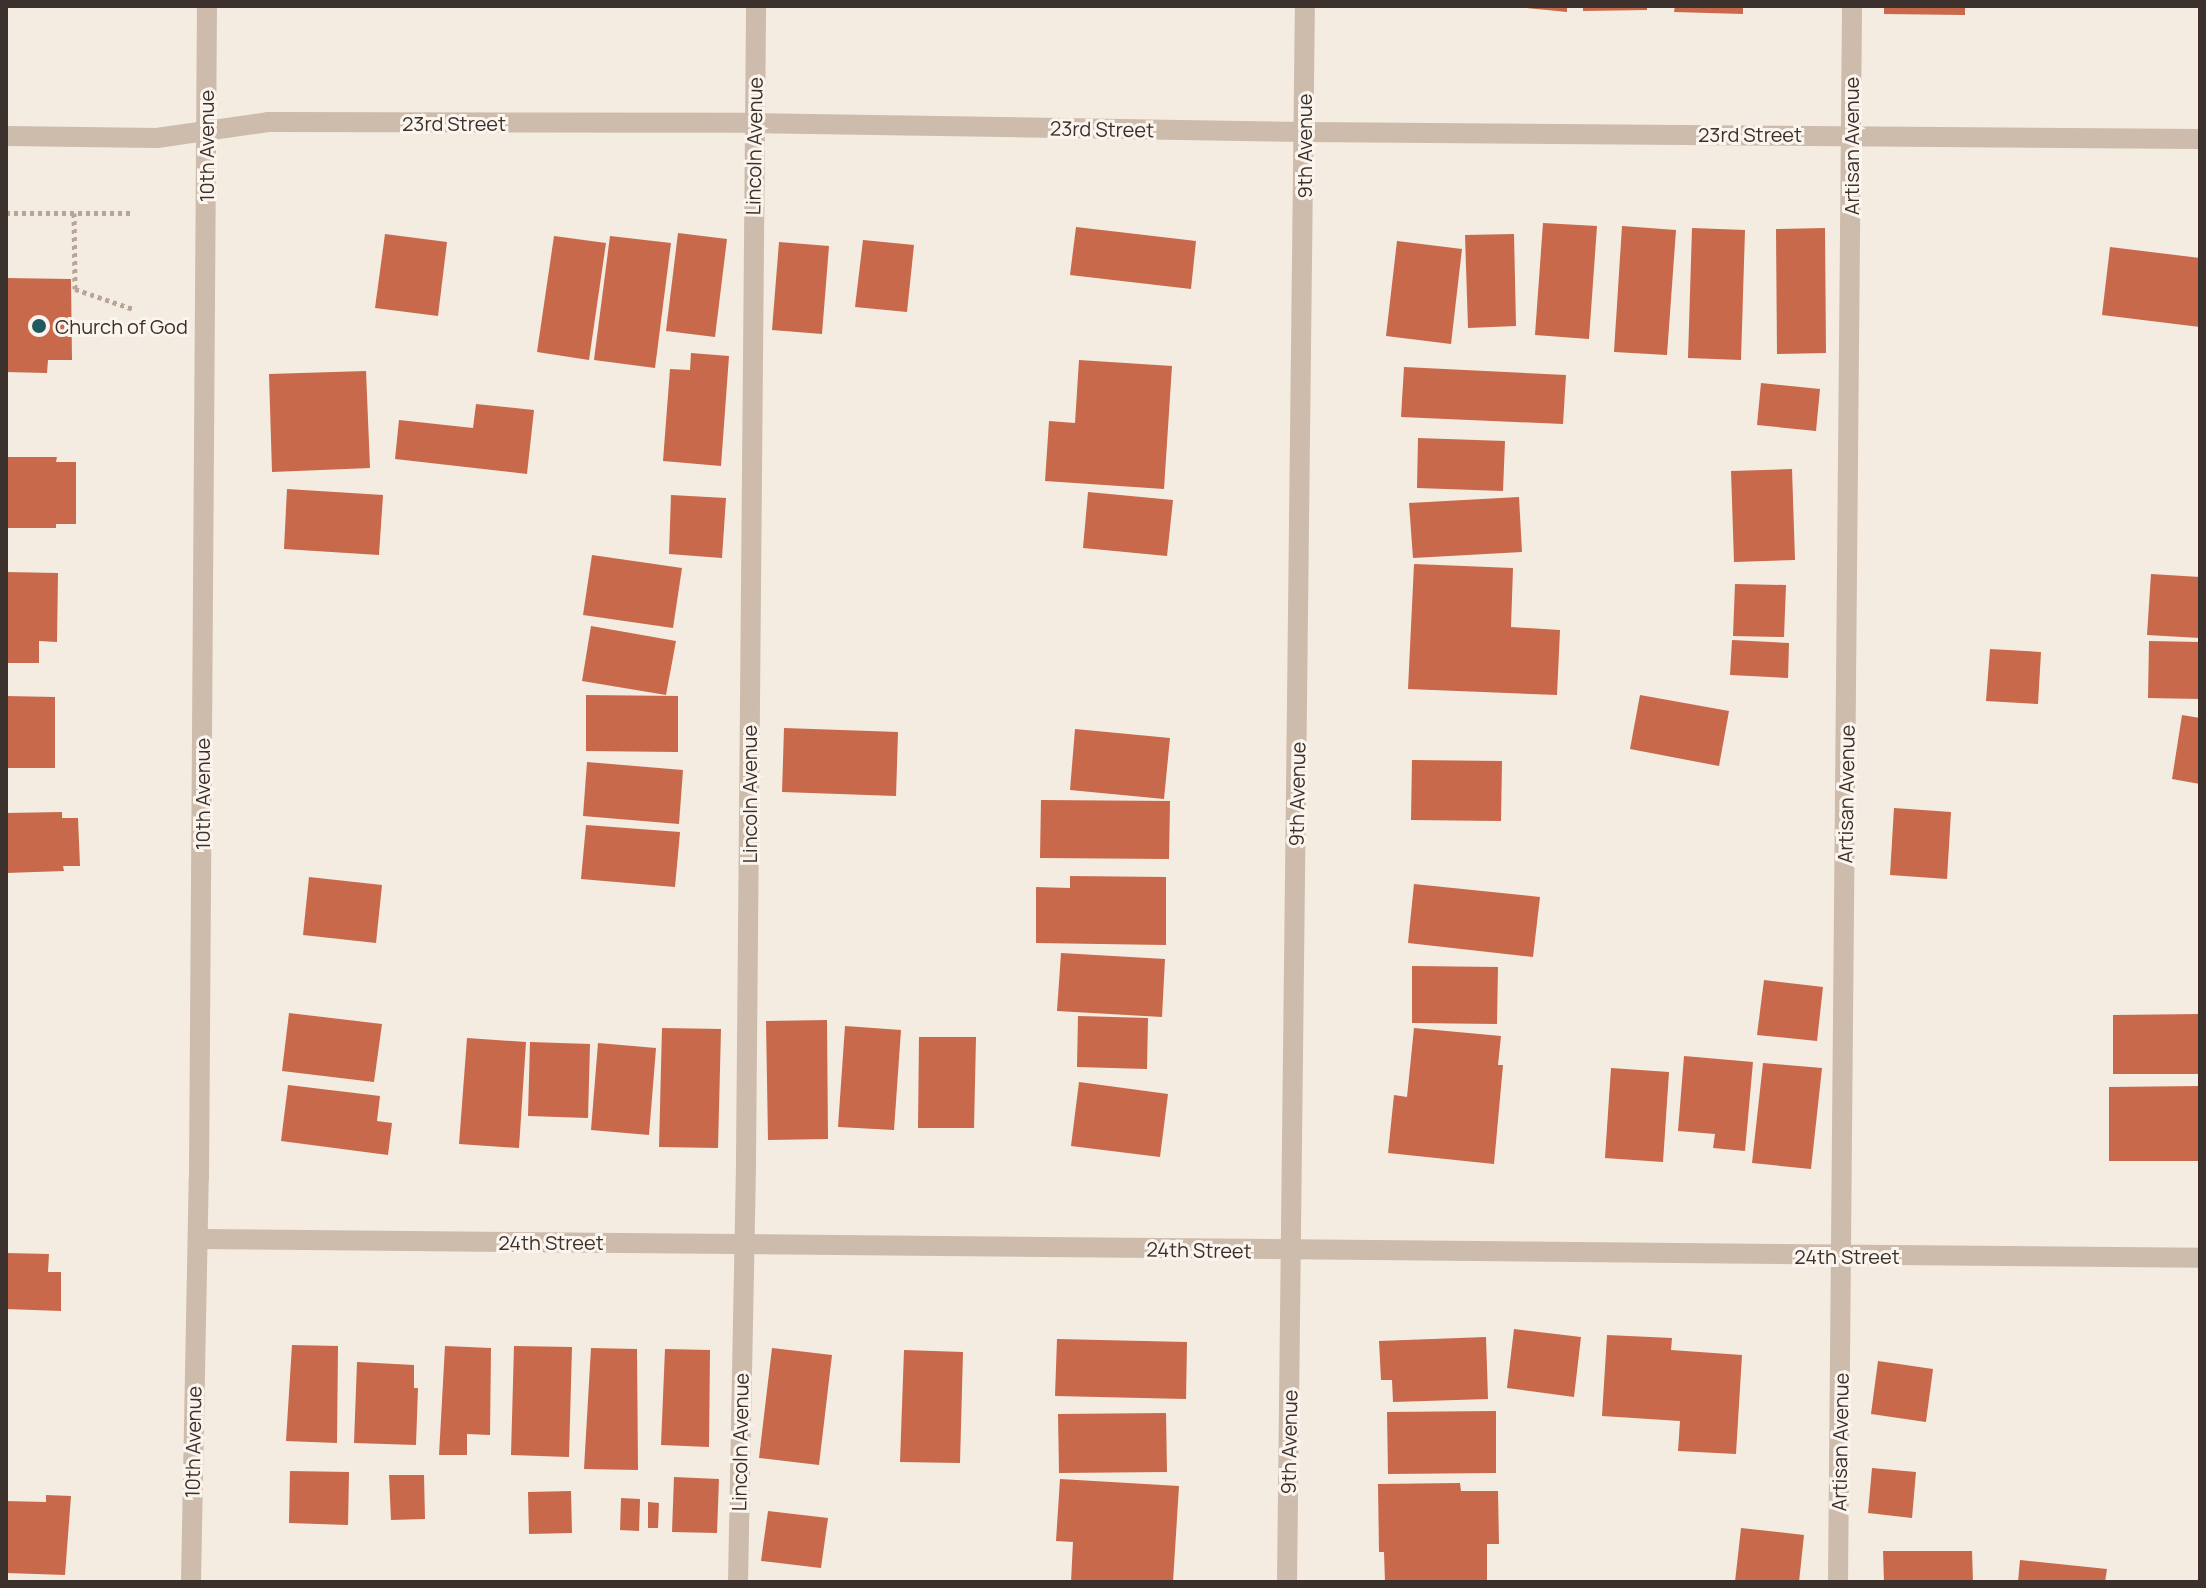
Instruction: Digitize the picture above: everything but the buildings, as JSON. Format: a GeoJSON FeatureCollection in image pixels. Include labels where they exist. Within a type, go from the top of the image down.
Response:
{"type":"FeatureCollection","features":[{"type":"Feature","properties":{"kind":"street","name":"10th Avenue"},"geometry":{"type":"LineString","coordinates":[[191,1582],[198,1239],[207,6]]}},
{"type":"Feature","properties":{"kind":"street","name":"Lincoln Avenue"},"geometry":{"type":"LineString","coordinates":[[738,1582],[756,6]]}},
{"type":"Feature","properties":{"kind":"street","name":"9th Avenue"},"geometry":{"type":"LineString","coordinates":[[1287,1582],[1305,6]]}},
{"type":"Feature","properties":{"kind":"street","name":"Artisan Avenue"},"geometry":{"type":"LineString","coordinates":[[1838,1582],[1852,6]]}},
{"type":"Feature","properties":{"kind":"street","name":"23rd Street"},"geometry":{"type":"LineString","coordinates":[[6,136],[157,138],[268,122],[754,123],[1304,132],[2200,139]]}},
{"type":"Feature","properties":{"kind":"street","name":"24th Street"},"geometry":{"type":"LineString","coordinates":[[198,1239],[2200,1258]]}},
{"type":"Feature","properties":{"kind":"path"},"geometry":{"type":"LineString","coordinates":[[6,213],[134,213]]}},
{"type":"Feature","properties":{"kind":"path"},"geometry":{"type":"LineString","coordinates":[[74,213],[75,289],[133,309]]}},
{"type":"Feature","properties":{"kind":"place","name":"Church of God"},"geometry":{"type":"Point","coordinates":[39,326]}}]}
